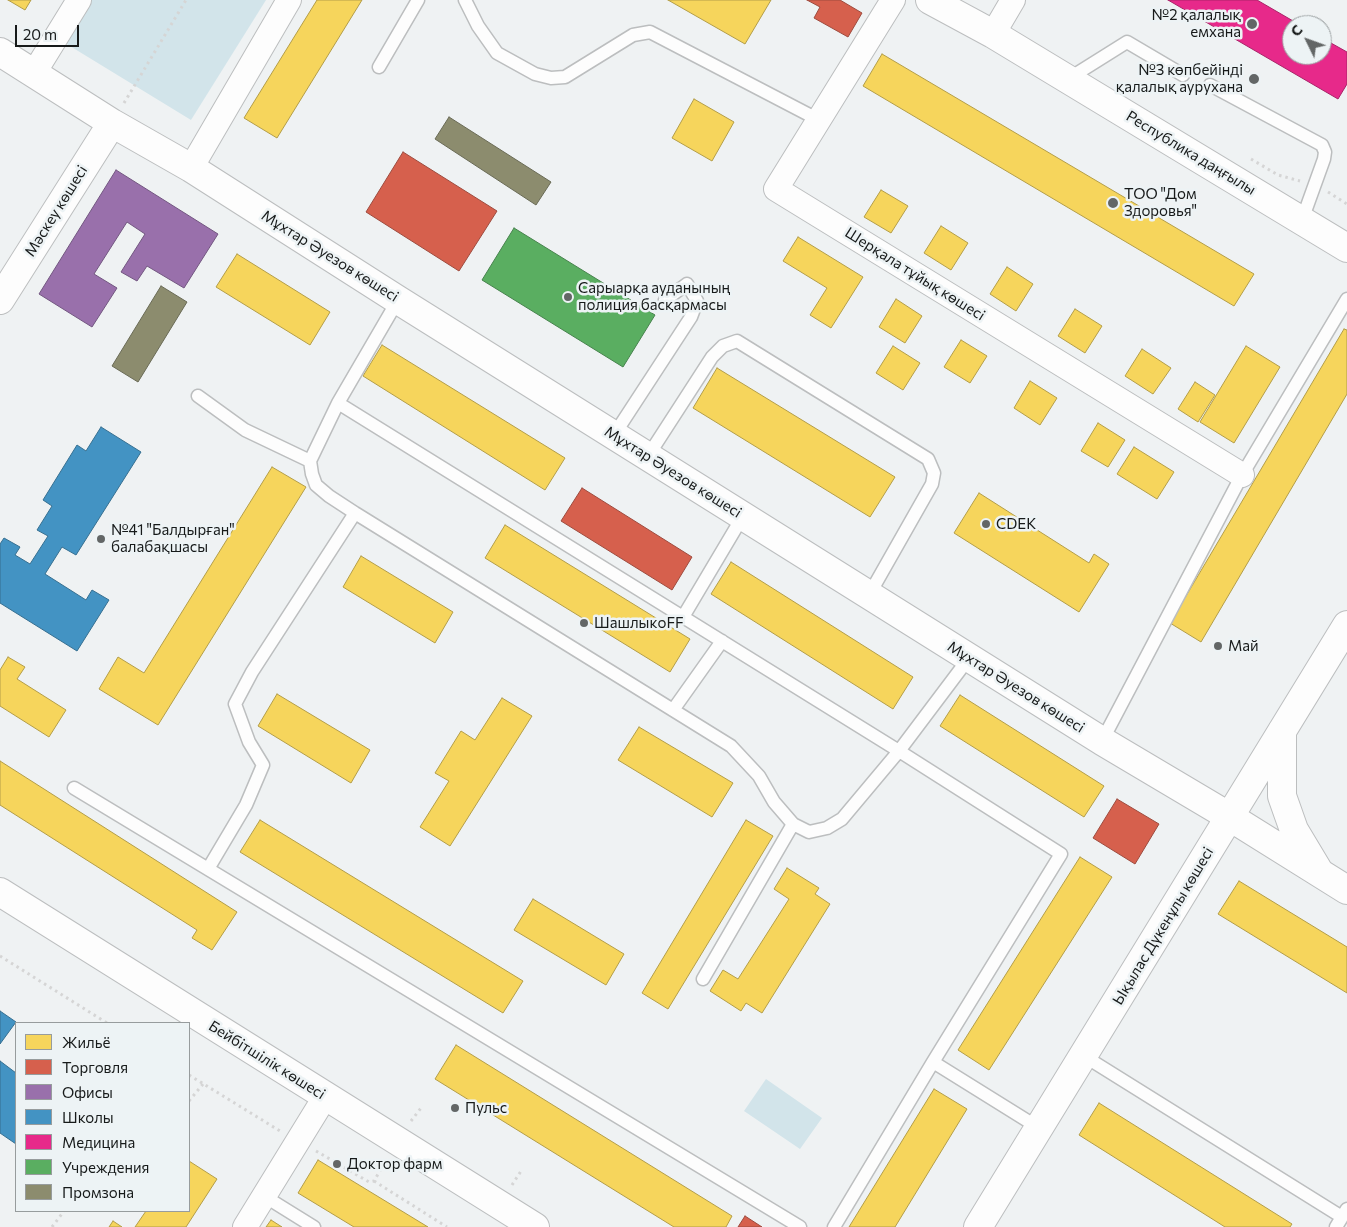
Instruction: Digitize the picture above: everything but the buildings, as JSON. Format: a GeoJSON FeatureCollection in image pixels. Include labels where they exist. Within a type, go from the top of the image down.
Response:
{"type":"FeatureCollection","features":[{"type":"Feature","properties":{"kind":"street"},"geometry":{"type":"LineString","coordinates":[[34,73],[79,0]]}},
{"type":"Feature","properties":{"kind":"street"},"geometry":{"type":"LineString","coordinates":[[191,168],[289,0]]}},
{"type":"Feature","properties":{"kind":"street","name":"Шерқала тұйық көшесі"},"geometry":{"type":"LineString","coordinates":[[893,0],[776,189],[1242,474]]}},
{"type":"Feature","properties":{"kind":"street","name":"Республика даңғылы"},"geometry":{"type":"LineString","coordinates":[[930,0],[993,34],[1347,248]]}},
{"type":"Feature","properties":{"kind":"street"},"geometry":{"type":"LineString","coordinates":[[993,34],[1013,0]]}},
{"type":"Feature","properties":{"kind":"street","name":"Мұхтар Әуезов көшесі"},"geometry":{"type":"LineString","coordinates":[[0,52],[112,122],[191,168],[969,658],[1347,890]]}},
{"type":"Feature","properties":{"kind":"street","name":"Мәскеу көшесі"},"geometry":{"type":"LineString","coordinates":[[0,300],[112,122]]}},
{"type":"Feature","properties":{"kind":"street","name":"Ықылас Дүкенұлы көшесі"},"geometry":{"type":"LineString","coordinates":[[978,1227],[1347,625]]}},
{"type":"Feature","properties":{"kind":"street"},"geometry":{"type":"LineString","coordinates":[[1282,731],[1282,796],[1294,830],[1322,875]]}},
{"type":"Feature","properties":{"kind":"street","name":"Бейбітшілік көшесі"},"geometry":{"type":"LineString","coordinates":[[0,892],[534,1227]]}},
{"type":"Feature","properties":{"kind":"street"},"geometry":{"type":"LineString","coordinates":[[246,1227],[325,1097]]}},
{"type":"Feature","properties":{"kind":"lane"},"geometry":{"type":"LineString","coordinates":[[380,67],[418,0]]}},
{"type":"Feature","properties":{"kind":"lane"},"geometry":{"type":"LineString","coordinates":[[465,0],[478,26],[497,53],[535,74],[551,78],[565,77],[633,35],[650,32],[819,120]]}},
{"type":"Feature","properties":{"kind":"lane"},"geometry":{"type":"LineString","coordinates":[[1068,80],[1127,42],[1183,75]]}},
{"type":"Feature","properties":{"kind":"lane"},"geometry":{"type":"LineString","coordinates":[[1210,85],[1322,145],[1325,152],[1324,159],[1302,220]]}},
{"type":"Feature","properties":{"kind":"lane"},"geometry":{"type":"LineString","coordinates":[[614,435],[691,317],[697,301],[687,284],[666,300]]}},
{"type":"Feature","properties":{"kind":"lane"},"geometry":{"type":"LineString","coordinates":[[398,300],[338,404],[310,461],[316,485],[355,513],[731,746],[759,776],[774,802],[793,824],[809,832],[827,828],[842,819],[899,750],[969,658]]}},
{"type":"Feature","properties":{"kind":"lane"},"geometry":{"type":"LineString","coordinates":[[1102,740],[1242,474],[1345,308]]}},
{"type":"Feature","properties":{"kind":"lane"},"geometry":{"type":"LineString","coordinates":[[648,456],[712,357],[722,346],[737,341],[928,459],[934,472],[932,484],[869,595]]}},
{"type":"Feature","properties":{"kind":"lane"},"geometry":{"type":"LineString","coordinates":[[198,396],[245,430],[310,461]]}},
{"type":"Feature","properties":{"kind":"lane"},"geometry":{"type":"LineString","coordinates":[[338,404],[899,750],[1061,854],[834,1227]]}},
{"type":"Feature","properties":{"kind":"lane"},"geometry":{"type":"LineString","coordinates":[[208,869],[246,805],[263,765],[249,742],[235,704],[252,672],[355,513]]}},
{"type":"Feature","properties":{"kind":"lane"},"geometry":{"type":"LineString","coordinates":[[683,617],[743,516]]}},
{"type":"Feature","properties":{"kind":"lane"},"geometry":{"type":"LineString","coordinates":[[673,710],[722,641]]}},
{"type":"Feature","properties":{"kind":"lane"},"geometry":{"type":"LineString","coordinates":[[74,788],[800,1227]]}},
{"type":"Feature","properties":{"kind":"lane"},"geometry":{"type":"LineString","coordinates":[[703,979],[793,824]]}},
{"type":"Feature","properties":{"kind":"lane"},"geometry":{"type":"LineString","coordinates":[[1084,1056],[1342,1218]]}},
{"type":"Feature","properties":{"kind":"lane"},"geometry":{"type":"LineString","coordinates":[[933,1062],[1039,1128]]}},
{"type":"Feature","properties":{"kind":"lane"},"geometry":{"type":"LineString","coordinates":[[264,1196],[314,1227]]}},
{"type":"Feature","properties":{"kind":"path"},"geometry":{"type":"LineString","coordinates":[[112,122],[186,0]]}},
{"type":"Feature","properties":{"kind":"path"},"geometry":{"type":"LineString","coordinates":[[1244,155],[1278,175],[1315,184],[1347,204]]}},
{"type":"Feature","properties":{"kind":"path"},"geometry":{"type":"LineString","coordinates":[[0,956],[105,1022]]}},
{"type":"Feature","properties":{"kind":"path"},"geometry":{"type":"LineString","coordinates":[[190,1100],[203,1084]]}},
{"type":"Feature","properties":{"kind":"path"},"geometry":{"type":"LineString","coordinates":[[374,1181],[447,1227]]}},
{"type":"Feature","properties":{"kind":"path"},"geometry":{"type":"LineString","coordinates":[[52,1227],[63,1212]]}},
{"type":"Feature","properties":{"kind":"shaded area"},"geometry":{"type":"Polygon","coordinates":[[[92,0],[266,0],[191,120],[65,43],[92,0]]]}},
{"type":"Feature","properties":{"kind":"shaded area"},"geometry":{"type":"Polygon","coordinates":[[[766,1079],[822,1118],[800,1149],[744,1111],[766,1079]]]}},
{"type":"Feature","properties":{"kind":"place","name":"№2 қалалық емхана"},"geometry":{"type":"Point","coordinates":[1252,24]}},
{"type":"Feature","properties":{"kind":"place","name":"№3 көпбейінді қалалық аурухана"},"geometry":{"type":"Point","coordinates":[1254,79]}},
{"type":"Feature","properties":{"kind":"place","name":"ТОО \"Дом Здоровья\""},"geometry":{"type":"Point","coordinates":[1113,203]}},
{"type":"Feature","properties":{"kind":"place","name":"Сарыарқа ауданының полиция басқармасы"},"geometry":{"type":"Point","coordinates":[568,297]}},
{"type":"Feature","properties":{"kind":"place","name":"CDEK"},"geometry":{"type":"Point","coordinates":[986,524]}},
{"type":"Feature","properties":{"kind":"place","name":"№41 \"Балдырған\" балабақшасы"},"geometry":{"type":"Point","coordinates":[101,539]}},
{"type":"Feature","properties":{"kind":"place","name":"ШашлыкoFF"},"geometry":{"type":"Point","coordinates":[584,623]}},
{"type":"Feature","properties":{"kind":"place","name":"Май"},"geometry":{"type":"Point","coordinates":[1218,646]}},
{"type":"Feature","properties":{"kind":"place","name":"Пульс"},"geometry":{"type":"Point","coordinates":[455,1108]}},
{"type":"Feature","properties":{"kind":"place","name":"Доктор фарм"},"geometry":{"type":"Point","coordinates":[337,1164]}}]}
